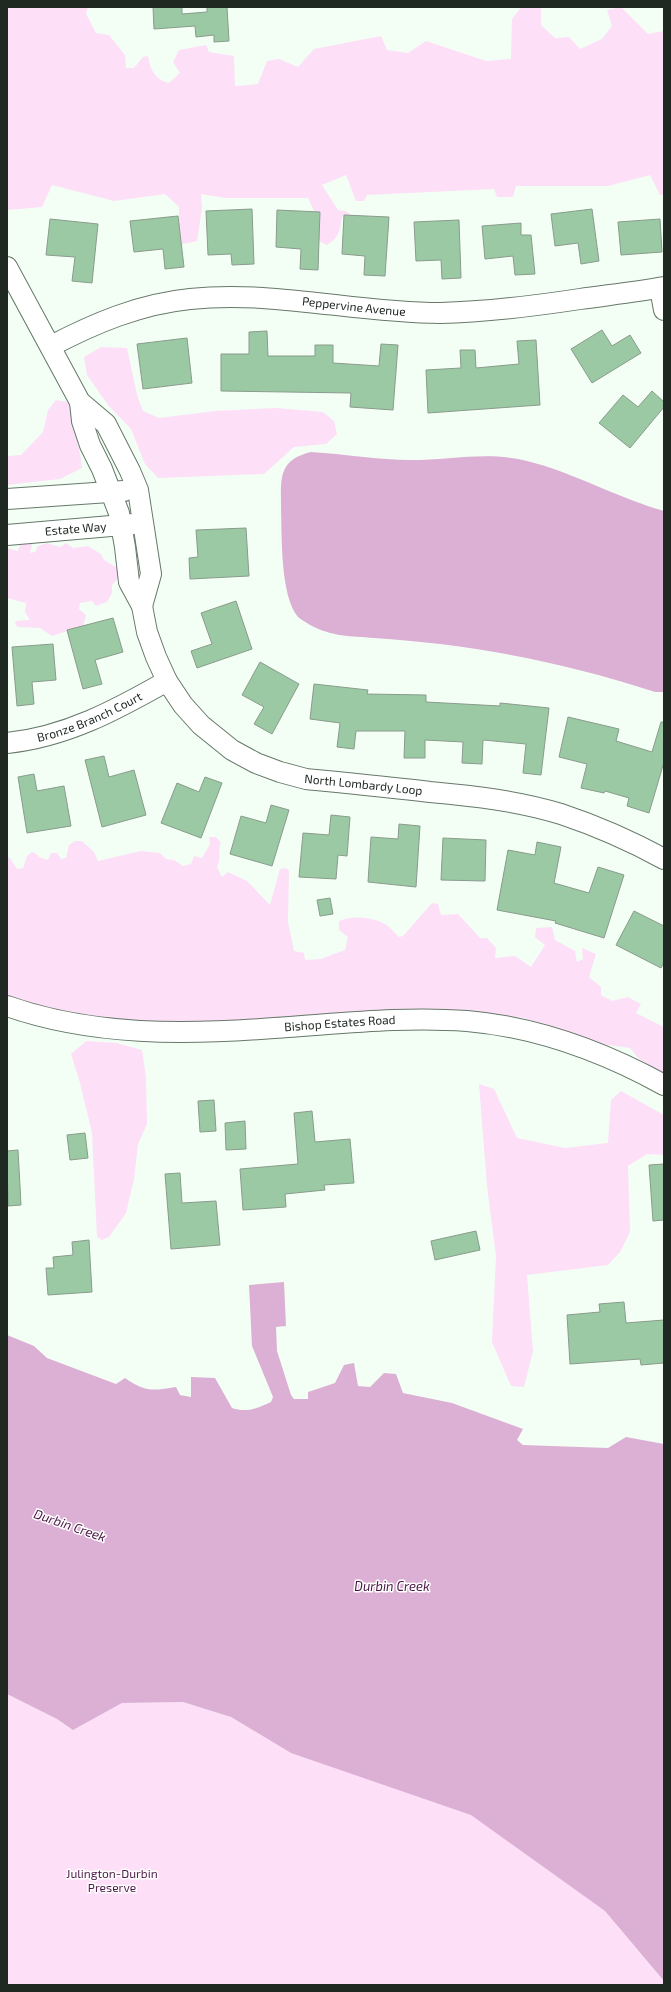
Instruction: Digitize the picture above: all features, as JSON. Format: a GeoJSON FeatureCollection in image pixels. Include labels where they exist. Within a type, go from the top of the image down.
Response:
{"type":"FeatureCollection","features":[{"type":"Feature","properties":{"kind":"street"},"geometry":{"type":"LineString","coordinates":[[7,267],[80,402]]}},
{"type":"Feature","properties":{"kind":"street"},"geometry":{"type":"LineString","coordinates":[[662,287],[664,310]]}},
{"type":"Feature","properties":{"kind":"street","name":"Peppervine Avenue"},"geometry":{"type":"LineString","coordinates":[[51,346],[87,328],[118,315],[150,306],[189,299],[229,296],[400,311],[440,313],[493,310],[662,287]]}},
{"type":"Feature","properties":{"kind":"street","name":"North Lombardy Loop"},"geometry":{"type":"LineString","coordinates":[[80,402],[82,421],[90,445],[111,492],[120,520],[129,582],[142,606],[149,638],[156,657],[167,681],[183,705],[201,725],[221,742],[256,763],[280,772],[306,779],[482,797],[521,804],[560,814],[598,827],[634,843],[664,859]]}},
{"type":"Feature","properties":{"kind":"street","name":"North Lombardy Loop"},"geometry":{"type":"LineString","coordinates":[[80,402],[106,424],[130,471],[142,507],[151,574],[142,606]]}},
{"type":"Feature","properties":{"kind":"street"},"geometry":{"type":"LineString","coordinates":[[7,500],[111,492],[142,507]]}},
{"type":"Feature","properties":{"kind":"street","name":"Estate Way"},"geometry":{"type":"LineString","coordinates":[[7,535],[120,520],[142,507]]}},
{"type":"Feature","properties":{"kind":"street","name":"Bronze Branch Court"},"geometry":{"type":"LineString","coordinates":[[7,743],[49,735],[83,724],[114,711],[167,681]]}},
{"type":"Feature","properties":{"kind":"street","name":"Bishop Estates Road"},"geometry":{"type":"LineString","coordinates":[[7,1006],[70,1022],[154,1032],[220,1031],[343,1022],[412,1019],[488,1023],[525,1029],[595,1051],[664,1085]]}},
{"type":"Feature","properties":{"kind":"green space"},"geometry":{"type":"Polygon","coordinates":[[[7,7],[88,7],[86,14],[96,33],[109,35],[125,55],[126,68],[134,68],[143,57],[148,56],[150,65],[157,77],[164,82],[169,83],[180,73],[173,62],[179,50],[206,45],[209,52],[234,56],[235,86],[258,84],[267,61],[279,59],[298,67],[314,49],[381,36],[387,50],[408,53],[426,41],[486,61],[511,59],[512,19],[521,7],[541,7],[541,25],[555,38],[569,37],[580,49],[602,39],[612,26],[607,10],[621,7],[648,34],[664,31],[664,195],[660,195],[650,175],[608,186],[516,186],[513,197],[497,197],[494,189],[367,195],[364,201],[356,201],[346,175],[322,185],[338,210],[346,211],[351,215],[351,217],[342,217],[338,233],[334,240],[327,245],[319,241],[320,223],[308,198],[225,198],[201,194],[202,208],[197,241],[178,245],[179,207],[165,194],[114,201],[52,185],[42,207],[7,210],[7,7]]]}},
{"type":"Feature","properties":{"kind":"green space"},"geometry":{"type":"Polygon","coordinates":[[[101,347],[127,348],[137,395],[143,411],[159,418],[215,411],[276,408],[323,412],[334,421],[337,434],[326,444],[294,447],[264,474],[158,478],[145,464],[131,429],[108,405],[87,375],[84,357],[101,347]]]}},
{"type":"Feature","properties":{"kind":"green space"},"geometry":{"type":"Polygon","coordinates":[[[56,400],[69,402],[80,451],[82,468],[60,479],[7,485],[7,456],[21,455],[43,432],[48,410],[56,400]]]}},
{"type":"Feature","properties":{"kind":"green space"},"geometry":{"type":"Polygon","coordinates":[[[21,540],[33,540],[30,553],[35,552],[38,546],[47,543],[60,547],[66,543],[73,548],[88,546],[101,554],[104,560],[118,568],[121,575],[112,585],[112,593],[107,602],[96,606],[92,601],[80,603],[79,609],[86,615],[83,626],[52,636],[40,628],[18,627],[15,624],[16,621],[30,620],[25,612],[26,603],[7,598],[7,548],[18,551],[21,540]]]}},
{"type":"Feature","properties":{"kind":"green space"},"geometry":{"type":"Polygon","coordinates":[[[209,837],[216,837],[221,843],[217,867],[222,877],[228,872],[247,881],[270,905],[280,869],[286,868],[289,871],[288,922],[294,951],[304,953],[305,960],[321,959],[345,950],[348,937],[339,930],[339,921],[356,917],[369,918],[387,925],[399,937],[403,936],[432,903],[438,904],[441,915],[458,914],[480,938],[487,938],[496,948],[495,958],[515,956],[531,967],[545,945],[535,937],[536,928],[552,927],[555,940],[575,951],[577,962],[583,959],[582,948],[596,954],[589,977],[601,987],[601,995],[612,1001],[628,997],[641,1004],[636,1013],[664,1027],[664,1074],[639,1059],[630,1048],[601,1044],[524,1018],[467,1011],[224,1024],[139,1023],[53,1009],[7,996],[7,857],[10,858],[17,869],[23,868],[27,856],[32,852],[39,857],[48,860],[51,853],[57,853],[61,859],[66,858],[69,845],[75,841],[82,841],[94,852],[98,861],[141,851],[160,853],[166,859],[174,860],[183,866],[191,864],[194,856],[202,858],[210,844],[209,837]]]}},
{"type":"Feature","properties":{"kind":"green space"},"geometry":{"type":"Polygon","coordinates":[[[86,1041],[117,1043],[142,1050],[146,1077],[147,1124],[138,1144],[134,1179],[126,1213],[109,1237],[102,1240],[97,1237],[92,1133],[80,1083],[71,1054],[86,1041]]]}},
{"type":"Feature","properties":{"kind":"green space"},"geometry":{"type":"Polygon","coordinates":[[[479,1084],[494,1089],[517,1138],[565,1148],[608,1143],[611,1100],[621,1091],[664,1115],[664,1155],[647,1154],[628,1166],[630,1232],[620,1252],[608,1265],[527,1275],[533,1351],[524,1387],[511,1386],[492,1342],[496,1256],[487,1186],[479,1084]]]}},
{"type":"Feature","properties":{"kind":"green space","name":"Julington-Durbin Preserve"},"geometry":{"type":"Polygon","coordinates":[[[7,1694],[57,1719],[73,1730],[122,1703],[183,1702],[231,1717],[291,1753],[453,1783],[526,1854],[605,1911],[664,1981],[664,1985],[7,1985],[7,1694]]]}},
{"type":"Feature","properties":{"kind":"water"},"geometry":{"type":"Polygon","coordinates":[[[311,452],[399,460],[424,460],[478,456],[518,459],[555,469],[645,505],[664,511],[664,692],[655,692],[586,672],[516,656],[445,645],[334,634],[318,629],[298,617],[292,607],[288,595],[283,565],[281,488],[282,479],[287,465],[300,455],[311,452]]]}},
{"type":"Feature","properties":{"kind":"water","name":"Durbin Creek"},"geometry":{"type":"Polygon","coordinates":[[[284,1282],[286,1326],[276,1327],[277,1351],[291,1395],[294,1399],[308,1399],[308,1392],[335,1383],[344,1365],[354,1363],[358,1386],[370,1387],[384,1373],[396,1374],[403,1393],[452,1403],[523,1429],[517,1440],[523,1445],[608,1448],[626,1437],[664,1444],[664,1981],[605,1911],[471,1815],[291,1753],[231,1717],[183,1702],[122,1703],[73,1730],[57,1719],[7,1694],[7,1335],[34,1346],[47,1358],[116,1384],[125,1378],[138,1386],[149,1389],[155,1390],[176,1387],[180,1395],[191,1397],[191,1377],[215,1378],[232,1408],[248,1410],[271,1402],[273,1397],[252,1346],[249,1285],[284,1282]]]}},
{"type":"Feature","properties":{"kind":"building"},"geometry":{"type":"Polygon","coordinates":[[[153,7],[182,7],[182,14],[207,12],[207,7],[227,7],[229,41],[214,42],[214,35],[196,37],[195,26],[154,29],[153,7]]]}},
{"type":"Feature","properties":{"kind":"building"},"geometry":{"type":"Polygon","coordinates":[[[252,209],[254,264],[232,265],[231,254],[208,255],[206,211],[252,209]]]}},
{"type":"Feature","properties":{"kind":"building"},"geometry":{"type":"Polygon","coordinates":[[[592,209],[599,261],[581,264],[578,243],[555,246],[551,214],[592,209]]]}},
{"type":"Feature","properties":{"kind":"building"},"geometry":{"type":"Polygon","coordinates":[[[277,210],[320,212],[318,270],[300,269],[301,249],[276,247],[277,210]]]}},
{"type":"Feature","properties":{"kind":"building"},"geometry":{"type":"Polygon","coordinates":[[[344,215],[389,217],[385,276],[364,275],[365,256],[342,254],[344,215]]]}},
{"type":"Feature","properties":{"kind":"building"},"geometry":{"type":"Polygon","coordinates":[[[178,216],[184,267],[165,269],[163,249],[134,252],[130,221],[178,216]]]}},
{"type":"Feature","properties":{"kind":"building"},"geometry":{"type":"Polygon","coordinates":[[[50,219],[98,224],[92,283],[72,281],[75,257],[46,255],[50,219]]]}},
{"type":"Feature","properties":{"kind":"building"},"geometry":{"type":"Polygon","coordinates":[[[660,219],[662,252],[621,255],[618,222],[660,219]]]}},
{"type":"Feature","properties":{"kind":"building"},"geometry":{"type":"Polygon","coordinates":[[[459,220],[461,278],[442,279],[441,260],[416,261],[414,222],[459,220]]]}},
{"type":"Feature","properties":{"kind":"building"},"geometry":{"type":"Polygon","coordinates":[[[521,223],[521,235],[531,235],[535,274],[515,275],[513,256],[485,259],[482,226],[521,223]]]}},
{"type":"Feature","properties":{"kind":"building"},"geometry":{"type":"Polygon","coordinates":[[[602,330],[612,346],[630,335],[641,353],[592,383],[571,349],[602,330]]]}},
{"type":"Feature","properties":{"kind":"building"},"geometry":{"type":"Polygon","coordinates":[[[267,331],[268,356],[315,356],[315,345],[333,345],[333,363],[379,366],[381,344],[398,345],[393,410],[350,407],[351,393],[221,391],[221,354],[249,354],[249,332],[267,331]]]}},
{"type":"Feature","properties":{"kind":"building"},"geometry":{"type":"Polygon","coordinates":[[[187,338],[192,383],[143,389],[137,344],[187,338]]]}},
{"type":"Feature","properties":{"kind":"building"},"geometry":{"type":"Polygon","coordinates":[[[536,340],[540,405],[428,413],[426,370],[461,368],[460,350],[475,350],[476,368],[519,364],[517,341],[536,340]]]}},
{"type":"Feature","properties":{"kind":"building"},"geometry":{"type":"Polygon","coordinates":[[[652,391],[664,402],[664,407],[630,448],[599,423],[623,395],[638,407],[652,391]]]}},
{"type":"Feature","properties":{"kind":"building"},"geometry":{"type":"Polygon","coordinates":[[[246,528],[249,576],[190,579],[189,558],[198,557],[196,530],[246,528]]]}},
{"type":"Feature","properties":{"kind":"building"},"geometry":{"type":"Polygon","coordinates":[[[236,601],[252,649],[197,668],[191,651],[212,644],[201,613],[236,601]]]}},
{"type":"Feature","properties":{"kind":"building"},"geometry":{"type":"Polygon","coordinates":[[[113,618],[123,652],[95,660],[102,684],[83,689],[67,630],[113,618]]]}},
{"type":"Feature","properties":{"kind":"building"},"geometry":{"type":"Polygon","coordinates":[[[53,644],[56,680],[32,682],[34,704],[17,706],[12,647],[53,644]]]}},
{"type":"Feature","properties":{"kind":"building"},"geometry":{"type":"Polygon","coordinates":[[[260,662],[299,684],[272,734],[254,724],[264,707],[242,695],[260,662]]]}},
{"type":"Feature","properties":{"kind":"building"},"geometry":{"type":"Polygon","coordinates":[[[314,684],[368,690],[367,694],[426,695],[426,702],[500,706],[500,703],[549,708],[541,775],[523,773],[526,744],[483,740],[482,764],[462,763],[463,742],[425,740],[425,758],[404,758],[405,731],[356,731],[354,749],[337,747],[340,723],[310,719],[314,684]]]}},
{"type":"Feature","properties":{"kind":"building"},"geometry":{"type":"Polygon","coordinates":[[[568,717],[619,729],[616,741],[652,752],[661,722],[664,722],[664,762],[649,813],[627,806],[629,798],[605,791],[604,793],[581,788],[587,764],[559,757],[568,717]]]}},
{"type":"Feature","properties":{"kind":"building"},"geometry":{"type":"Polygon","coordinates":[[[104,756],[109,777],[134,770],[146,815],[102,827],[85,760],[104,756]]]}},
{"type":"Feature","properties":{"kind":"building"},"geometry":{"type":"Polygon","coordinates":[[[34,774],[37,791],[64,786],[71,826],[27,833],[18,777],[34,774]]]}},
{"type":"Feature","properties":{"kind":"building"},"geometry":{"type":"Polygon","coordinates":[[[205,777],[222,783],[201,838],[161,823],[177,783],[199,792],[205,777]]]}},
{"type":"Feature","properties":{"kind":"building"},"geometry":{"type":"Polygon","coordinates":[[[271,805],[289,810],[272,866],[230,854],[241,816],[266,823],[271,805]]]}},
{"type":"Feature","properties":{"kind":"building"},"geometry":{"type":"Polygon","coordinates":[[[331,815],[350,817],[347,856],[338,855],[336,879],[299,877],[303,833],[329,835],[331,815]]]}},
{"type":"Feature","properties":{"kind":"building"},"geometry":{"type":"Polygon","coordinates":[[[399,824],[420,826],[416,887],[368,882],[371,837],[398,839],[399,824]]]}},
{"type":"Feature","properties":{"kind":"building"},"geometry":{"type":"Polygon","coordinates":[[[443,838],[486,840],[485,881],[441,880],[443,838]]]}},
{"type":"Feature","properties":{"kind":"building"},"geometry":{"type":"Polygon","coordinates":[[[537,842],[561,847],[554,883],[589,893],[598,867],[624,875],[604,938],[555,923],[556,921],[497,910],[508,850],[535,855],[537,842]]]}},
{"type":"Feature","properties":{"kind":"building"},"geometry":{"type":"Polygon","coordinates":[[[330,898],[333,914],[320,916],[317,900],[330,898]]]}},
{"type":"Feature","properties":{"kind":"building"},"geometry":{"type":"Polygon","coordinates":[[[634,911],[664,926],[664,962],[661,968],[616,945],[634,911]]]}},
{"type":"Feature","properties":{"kind":"building"},"geometry":{"type":"Polygon","coordinates":[[[214,1100],[216,1131],[200,1132],[198,1101],[214,1100]]]}},
{"type":"Feature","properties":{"kind":"building"},"geometry":{"type":"Polygon","coordinates":[[[312,1111],[315,1142],[350,1139],[354,1183],[324,1185],[325,1190],[285,1194],[286,1207],[243,1210],[240,1169],[298,1164],[294,1113],[312,1111]]]}},
{"type":"Feature","properties":{"kind":"building"},"geometry":{"type":"Polygon","coordinates":[[[245,1121],[246,1149],[226,1150],[225,1123],[245,1121]]]}},
{"type":"Feature","properties":{"kind":"building"},"geometry":{"type":"Polygon","coordinates":[[[85,1133],[88,1158],[70,1160],[67,1135],[85,1133]]]}},
{"type":"Feature","properties":{"kind":"building"},"geometry":{"type":"Polygon","coordinates":[[[18,1150],[21,1205],[8,1206],[7,1151],[18,1150]]]}},
{"type":"Feature","properties":{"kind":"building"},"geometry":{"type":"Polygon","coordinates":[[[664,1164],[664,1220],[653,1221],[649,1165],[664,1164]]]}},
{"type":"Feature","properties":{"kind":"building"},"geometry":{"type":"Polygon","coordinates":[[[180,1173],[182,1203],[216,1201],[220,1245],[171,1249],[165,1174],[180,1173]]]}},
{"type":"Feature","properties":{"kind":"building"},"geometry":{"type":"Polygon","coordinates":[[[476,1231],[480,1250],[435,1260],[431,1241],[476,1231]]]}},
{"type":"Feature","properties":{"kind":"building"},"geometry":{"type":"Polygon","coordinates":[[[89,1240],[92,1292],[48,1295],[46,1268],[54,1268],[53,1257],[73,1255],[72,1242],[89,1240]]]}},
{"type":"Feature","properties":{"kind":"building"},"geometry":{"type":"Polygon","coordinates":[[[624,1302],[626,1323],[664,1320],[664,1363],[641,1365],[640,1359],[570,1364],[567,1315],[600,1312],[599,1304],[624,1302]]]}}]}
